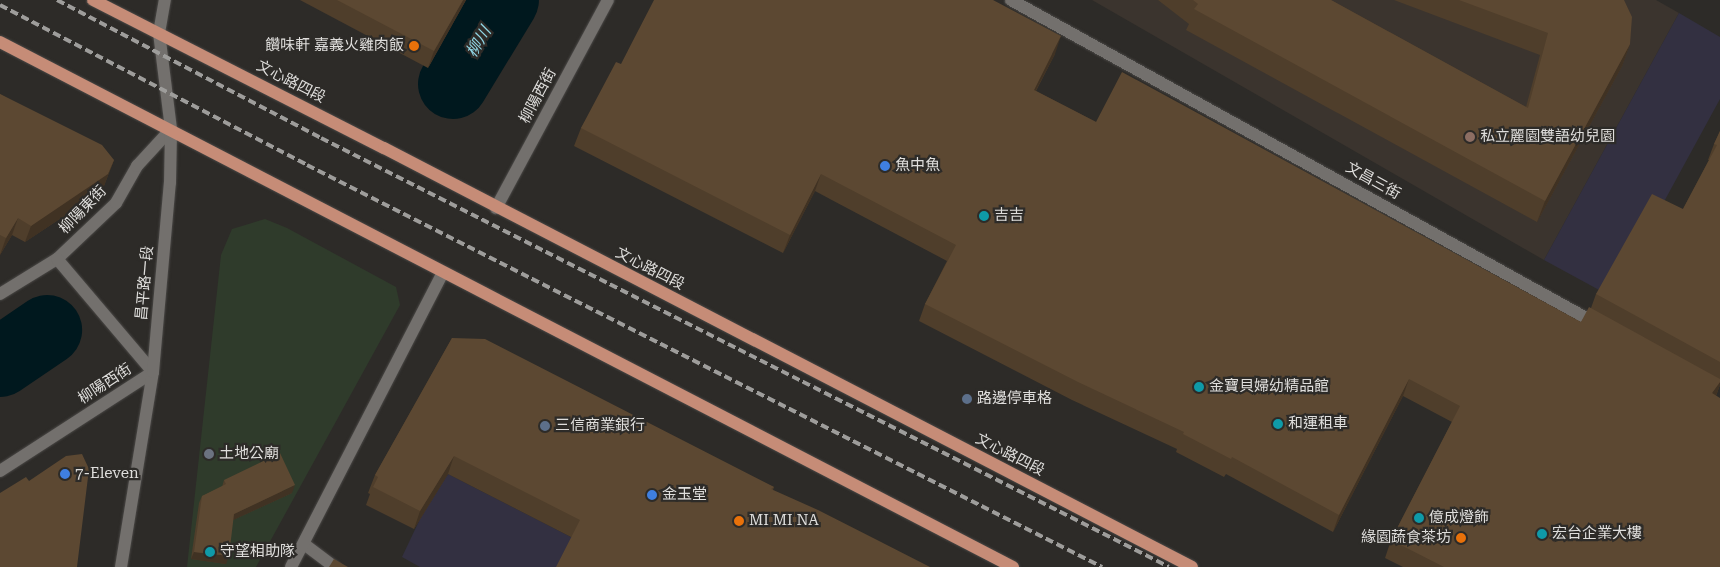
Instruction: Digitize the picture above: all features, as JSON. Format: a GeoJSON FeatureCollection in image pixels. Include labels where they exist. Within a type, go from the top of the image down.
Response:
{"type":"FeatureCollection","features":[{"type":"Feature","properties":{"kind":"main road","name":"文心路四段"},"geometry":{"type":"LineString","coordinates":[[93,0],[1192,567]]}},
{"type":"Feature","properties":{"kind":"main road"},"geometry":{"type":"LineString","coordinates":[[0,42],[1013,567]]}},
{"type":"Feature","properties":{"kind":"street","name":"昌平路一段"},"geometry":{"type":"LineString","coordinates":[[120,567],[154,372],[170,183],[171,129],[159,33],[165,0]]}},
{"type":"Feature","properties":{"kind":"street","name":"柳陽西街"},"geometry":{"type":"LineString","coordinates":[[496,208],[608,0]]}},
{"type":"Feature","properties":{"kind":"street","name":"文昌三街"},"geometry":{"type":"LineString","coordinates":[[1010,0],[1608,329]]}},
{"type":"Feature","properties":{"kind":"street","name":"柳陽東街"},"geometry":{"type":"LineString","coordinates":[[0,294],[58,260],[116,204],[137,166],[171,129]]}},
{"type":"Feature","properties":{"kind":"street","name":"柳陽西街"},"geometry":{"type":"LineString","coordinates":[[0,471],[154,372],[58,260]]}},
{"type":"Feature","properties":{"kind":"street"},"geometry":{"type":"LineString","coordinates":[[291,567],[443,273]]}},
{"type":"Feature","properties":{"kind":"street"},"geometry":{"type":"LineString","coordinates":[[304,544],[335,567]]}},
{"type":"Feature","properties":{"kind":"shaded area","name":"私立麗園雙語幼兒園"},"geometry":{"type":"Polygon","coordinates":[[[1092,0],[1656,0],[1679,13],[1544,260],[1092,0]]]}},
{"type":"Feature","properties":{"kind":"shaded area"},"geometry":{"type":"Polygon","coordinates":[[[1679,13],[1720,37],[1720,99],[1612,297],[1544,260],[1679,13]]]}},
{"type":"Feature","properties":{"kind":"shaded area"},"geometry":{"type":"Polygon","coordinates":[[[448,474],[573,538],[559,567],[420,567],[402,557],[420,519],[448,474]]]}},
{"type":"Feature","properties":{"kind":"green space"},"geometry":{"type":"Polygon","coordinates":[[[265,219],[287,228],[396,287],[400,305],[256,567],[187,567],[221,255],[232,229],[265,219]]]}},
{"type":"Feature","properties":{"kind":"building","name":"饡味軒 嘉義火雞肉飯"},"geometry":{"type":"Polygon","coordinates":[[[337,0],[463,0],[434,51],[337,0]]]}},
{"type":"Feature","properties":{"kind":"building"},"geometry":{"type":"Polygon","coordinates":[[[654,0],[993,0],[1061,36],[1034,90],[1096,122],[1122,72],[1581,322],[1589,307],[1720,379],[1712,393],[1720,398],[1720,567],[1444,567],[1391,540],[1460,406],[1409,379],[1339,515],[1232,457],[1231,459],[1183,434],[1184,432],[1078,382],[925,304],[956,245],[821,174],[790,235],[581,128],[616,62],[621,64],[654,0]]]}},
{"type":"Feature","properties":{"kind":"building"},"geometry":{"type":"Polygon","coordinates":[[[1193,0],[1331,0],[1528,108],[1548,33],[1459,0],[1624,0],[1632,17],[1630,44],[1545,201],[1194,9],[1198,4],[1193,0]]]}},
{"type":"Feature","properties":{"kind":"building"},"geometry":{"type":"Polygon","coordinates":[[[0,94],[102,145],[114,160],[108,174],[31,226],[18,218],[6,238],[0,235],[0,94]]]}},
{"type":"Feature","properties":{"kind":"building"},"geometry":{"type":"Polygon","coordinates":[[[1720,131],[1720,362],[1596,294],[1652,194],[1683,209],[1717,145],[1714,144],[1720,131]]]}},
{"type":"Feature","properties":{"kind":"building"},"geometry":{"type":"Polygon","coordinates":[[[452,338],[485,339],[774,487],[771,489],[818,510],[930,567],[556,567],[580,520],[454,456],[420,511],[373,487],[378,477],[375,475],[452,338]]]}},
{"type":"Feature","properties":{"kind":"building"},"geometry":{"type":"Polygon","coordinates":[[[280,453],[295,485],[234,514],[229,556],[194,552],[202,496],[226,484],[224,480],[280,453]]]}},
{"type":"Feature","properties":{"kind":"building"},"geometry":{"type":"Polygon","coordinates":[[[82,454],[89,469],[77,567],[0,567],[0,493],[26,477],[29,481],[66,456],[82,454]]]}},
{"type":"Feature","properties":{"kind":"building"},"geometry":{"type":"Polygon","coordinates":[[[334,559],[348,567],[329,567],[334,559]]]}},
{"type":"Feature","properties":{"kind":"waterway","name":"柳川"},"geometry":{"type":"LineString","coordinates":[[453,84],[504,0]]}},
{"type":"Feature","properties":{"kind":"waterway","name":"柳川"},"geometry":{"type":"LineString","coordinates":[[0,362],[47,330]]}},
{"type":"Feature","properties":{"kind":"railway"},"geometry":{"type":"LineString","coordinates":[[57,0],[321,138],[1169,567]]}},
{"type":"Feature","properties":{"kind":"railway"},"geometry":{"type":"LineString","coordinates":[[0,5],[307,165],[1102,567]]}},
{"type":"Feature","properties":{"kind":"place","name":"饡味軒 嘉義火雞肉飯"},"geometry":{"type":"Point","coordinates":[414,46]}},
{"type":"Feature","properties":{"kind":"place","name":"私立麗園雙語幼兒園"},"geometry":{"type":"Point","coordinates":[1470,137]}},
{"type":"Feature","properties":{"kind":"place","name":"魚中魚"},"geometry":{"type":"Point","coordinates":[885,166]}},
{"type":"Feature","properties":{"kind":"place","name":"吉吉"},"geometry":{"type":"Point","coordinates":[984,216]}},
{"type":"Feature","properties":{"kind":"place","name":"金寶貝婦幼精品館"},"geometry":{"type":"Point","coordinates":[1199,387]}},
{"type":"Feature","properties":{"kind":"place","name":"路邊停車格"},"geometry":{"type":"Point","coordinates":[967,399]}},
{"type":"Feature","properties":{"kind":"place","name":"和運租車"},"geometry":{"type":"Point","coordinates":[1278,424]}},
{"type":"Feature","properties":{"kind":"place","name":"三信商業銀行"},"geometry":{"type":"Point","coordinates":[545,426]}},
{"type":"Feature","properties":{"kind":"place","name":"土地公廟"},"geometry":{"type":"Point","coordinates":[209,454]}},
{"type":"Feature","properties":{"kind":"place","name":"7-Eleven"},"geometry":{"type":"Point","coordinates":[65,474]}},
{"type":"Feature","properties":{"kind":"place","name":"金玉堂"},"geometry":{"type":"Point","coordinates":[652,495]}},
{"type":"Feature","properties":{"kind":"place","name":"億成燈飾"},"geometry":{"type":"Point","coordinates":[1419,518]}},
{"type":"Feature","properties":{"kind":"place","name":"MI MI NA"},"geometry":{"type":"Point","coordinates":[739,521]}},
{"type":"Feature","properties":{"kind":"place","name":"宏台企業大樓"},"geometry":{"type":"Point","coordinates":[1542,534]}},
{"type":"Feature","properties":{"kind":"place","name":"緣園蔬食茶坊"},"geometry":{"type":"Point","coordinates":[1461,538]}},
{"type":"Feature","properties":{"kind":"place","name":"守望相助隊"},"geometry":{"type":"Point","coordinates":[210,552]}}]}
